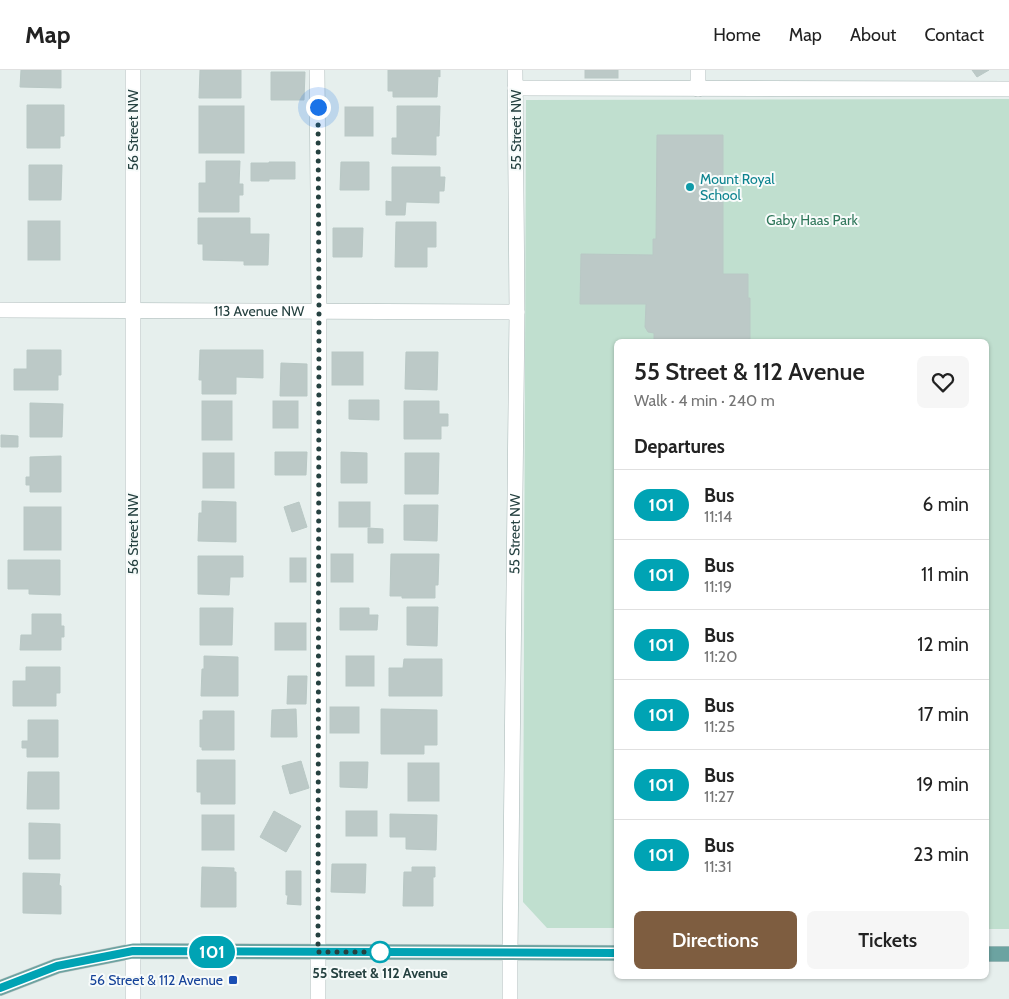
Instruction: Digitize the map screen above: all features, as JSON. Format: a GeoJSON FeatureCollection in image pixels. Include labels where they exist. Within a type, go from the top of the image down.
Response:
{"type":"FeatureCollection","features":[{"type":"Feature","properties":{"kind":"main road"},"geometry":{"type":"LineString","coordinates":[[0,988],[57,966],[133,951],[614,953]]}},
{"type":"Feature","properties":{"kind":"main road"},"geometry":{"type":"LineString","coordinates":[[989,954],[1009,954]]}},
{"type":"Feature","properties":{"kind":"street","name":"56 Street NW"},"geometry":{"type":"LineString","coordinates":[[133,999],[134,70]]}},
{"type":"Feature","properties":{"kind":"street"},"geometry":{"type":"LineString","coordinates":[[317,70],[319,312],[318,999]]}},
{"type":"Feature","properties":{"kind":"street","name":"55 Street NW"},"geometry":{"type":"LineString","coordinates":[[510,999],[517,312],[515,70]]}},
{"type":"Feature","properties":{"kind":"street"},"geometry":{"type":"LineString","coordinates":[[698,70],[698,89]]}},
{"type":"Feature","properties":{"kind":"street"},"geometry":{"type":"LineString","coordinates":[[515,88],[1009,89]]}},
{"type":"Feature","properties":{"kind":"street","name":"113 Avenue NW"},"geometry":{"type":"LineString","coordinates":[[0,310],[517,312]]}},
{"type":"Feature","properties":{"kind":"green space","name":"Gaby Haas Park"},"geometry":{"type":"Polygon","coordinates":[[[1009,99],[1009,929],[989,929],[989,339],[614,339],[614,928],[547,928],[523,902],[526,100],[1009,99]]]}},
{"type":"Feature","properties":{"kind":"building"},"geometry":{"type":"Polygon","coordinates":[[[21,70],[61,70],[61,88],[20,87],[21,70]]]}},
{"type":"Feature","properties":{"kind":"building"},"geometry":{"type":"Polygon","coordinates":[[[200,70],[241,70],[241,98],[199,98],[200,70]]]}},
{"type":"Feature","properties":{"kind":"building"},"geometry":{"type":"Polygon","coordinates":[[[388,70],[440,70],[437,97],[393,97],[393,91],[388,91],[388,70]]]}},
{"type":"Feature","properties":{"kind":"building"},"geometry":{"type":"Polygon","coordinates":[[[585,70],[618,70],[618,78],[585,78],[585,70]]]}},
{"type":"Feature","properties":{"kind":"building"},"geometry":{"type":"Polygon","coordinates":[[[972,70],[989,70],[977,77],[972,70]]]}},
{"type":"Feature","properties":{"kind":"building"},"geometry":{"type":"Polygon","coordinates":[[[271,72],[305,72],[304,100],[271,100],[271,72]]]}},
{"type":"Feature","properties":{"kind":"building"},"geometry":{"type":"Polygon","coordinates":[[[27,105],[64,105],[64,136],[60,136],[60,148],[27,148],[27,105]]]}},
{"type":"Feature","properties":{"kind":"building"},"geometry":{"type":"Polygon","coordinates":[[[199,106],[244,106],[244,153],[199,153],[199,106]]]}},
{"type":"Feature","properties":{"kind":"building"},"geometry":{"type":"Polygon","coordinates":[[[397,106],[440,106],[439,136],[436,136],[436,155],[392,154],[392,138],[397,138],[397,106]]]}},
{"type":"Feature","properties":{"kind":"building"},"geometry":{"type":"Polygon","coordinates":[[[345,107],[373,107],[373,136],[345,136],[345,107]]]}},
{"type":"Feature","properties":{"kind":"building","name":"Mount Royal School"},"geometry":{"type":"Polygon","coordinates":[[[657,135],[723,135],[723,274],[748,274],[750,339],[654,339],[654,333],[648,332],[645,327],[646,304],[580,304],[581,254],[653,255],[653,239],[656,239],[657,135]]]}},
{"type":"Feature","properties":{"kind":"building"},"geometry":{"type":"Polygon","coordinates":[[[206,161],[240,161],[239,184],[243,184],[243,195],[239,195],[239,212],[199,212],[199,183],[206,183],[206,161]]]}},
{"type":"Feature","properties":{"kind":"building"},"geometry":{"type":"Polygon","coordinates":[[[295,162],[295,179],[251,181],[251,163],[295,162]]]}},
{"type":"Feature","properties":{"kind":"building"},"geometry":{"type":"Polygon","coordinates":[[[341,162],[369,162],[369,190],[340,190],[341,162]]]}},
{"type":"Feature","properties":{"kind":"building"},"geometry":{"type":"Polygon","coordinates":[[[29,165],[62,165],[61,200],[29,200],[29,165]]]}},
{"type":"Feature","properties":{"kind":"building"},"geometry":{"type":"Polygon","coordinates":[[[392,167],[440,167],[440,177],[445,177],[444,191],[439,191],[439,203],[406,202],[405,215],[386,215],[386,201],[392,202],[392,167]]]}},
{"type":"Feature","properties":{"kind":"building"},"geometry":{"type":"Polygon","coordinates":[[[198,218],[250,218],[250,234],[269,234],[268,265],[244,265],[244,261],[203,260],[203,244],[198,244],[198,218]]]}},
{"type":"Feature","properties":{"kind":"building"},"geometry":{"type":"Polygon","coordinates":[[[28,221],[60,221],[60,260],[28,260],[28,221]]]}},
{"type":"Feature","properties":{"kind":"building"},"geometry":{"type":"Polygon","coordinates":[[[396,222],[436,222],[436,247],[427,247],[427,267],[395,267],[396,222]]]}},
{"type":"Feature","properties":{"kind":"building"},"geometry":{"type":"Polygon","coordinates":[[[333,228],[363,228],[362,257],[333,257],[333,228]]]}},
{"type":"Feature","properties":{"kind":"building"},"geometry":{"type":"Polygon","coordinates":[[[27,350],[61,350],[61,375],[58,375],[58,390],[14,390],[14,369],[27,369],[27,350]]]}},
{"type":"Feature","properties":{"kind":"building"},"geometry":{"type":"Polygon","coordinates":[[[200,350],[263,350],[263,378],[236,377],[236,394],[202,394],[202,380],[199,380],[200,350]]]}},
{"type":"Feature","properties":{"kind":"building"},"geometry":{"type":"Polygon","coordinates":[[[332,352],[363,352],[363,385],[332,385],[332,352]]]}},
{"type":"Feature","properties":{"kind":"building"},"geometry":{"type":"Polygon","coordinates":[[[406,352],[438,352],[437,390],[405,389],[406,352]]]}},
{"type":"Feature","properties":{"kind":"building"},"geometry":{"type":"Polygon","coordinates":[[[281,363],[307,364],[307,396],[280,396],[281,363]]]}},
{"type":"Feature","properties":{"kind":"building"},"geometry":{"type":"Polygon","coordinates":[[[349,400],[379,400],[379,420],[349,419],[349,400]]]}},
{"type":"Feature","properties":{"kind":"building"},"geometry":{"type":"Polygon","coordinates":[[[202,401],[232,401],[232,440],[202,440],[202,401]]]}},
{"type":"Feature","properties":{"kind":"building"},"geometry":{"type":"Polygon","coordinates":[[[273,401],[298,401],[298,428],[273,428],[273,401]]]}},
{"type":"Feature","properties":{"kind":"building"},"geometry":{"type":"Polygon","coordinates":[[[404,401],[439,401],[439,414],[448,414],[448,426],[441,426],[441,439],[404,439],[404,401]]]}},
{"type":"Feature","properties":{"kind":"building"},"geometry":{"type":"Polygon","coordinates":[[[30,403],[63,404],[62,437],[30,437],[30,403]]]}},
{"type":"Feature","properties":{"kind":"building"},"geometry":{"type":"Polygon","coordinates":[[[1,435],[18,436],[18,447],[1,447],[1,435]]]}},
{"type":"Feature","properties":{"kind":"building"},"geometry":{"type":"Polygon","coordinates":[[[275,452],[307,452],[306,475],[275,475],[275,452]]]}},
{"type":"Feature","properties":{"kind":"building"},"geometry":{"type":"Polygon","coordinates":[[[341,452],[367,453],[367,483],[341,483],[341,452]]]}},
{"type":"Feature","properties":{"kind":"building"},"geometry":{"type":"Polygon","coordinates":[[[203,453],[234,453],[234,488],[203,488],[203,453]]]}},
{"type":"Feature","properties":{"kind":"building"},"geometry":{"type":"Polygon","coordinates":[[[405,453],[439,453],[438,494],[405,494],[405,453]]]}},
{"type":"Feature","properties":{"kind":"building"},"geometry":{"type":"Polygon","coordinates":[[[61,456],[61,492],[30,492],[30,485],[26,485],[26,477],[30,477],[30,457],[61,456]]]}},
{"type":"Feature","properties":{"kind":"building"},"geometry":{"type":"Polygon","coordinates":[[[202,501],[236,502],[236,542],[198,541],[199,513],[202,513],[202,501]]]}},
{"type":"Feature","properties":{"kind":"building"},"geometry":{"type":"Polygon","coordinates":[[[299,502],[307,527],[292,532],[284,507],[299,502]]]}},
{"type":"Feature","properties":{"kind":"building"},"geometry":{"type":"Polygon","coordinates":[[[339,502],[370,502],[370,527],[339,527],[339,502]]]}},
{"type":"Feature","properties":{"kind":"building"},"geometry":{"type":"Polygon","coordinates":[[[404,505],[438,505],[437,541],[404,540],[404,505]]]}},
{"type":"Feature","properties":{"kind":"building"},"geometry":{"type":"Polygon","coordinates":[[[24,507],[61,507],[61,550],[24,550],[24,507]]]}},
{"type":"Feature","properties":{"kind":"building"},"geometry":{"type":"Polygon","coordinates":[[[368,528],[383,529],[383,543],[368,543],[368,528]]]}},
{"type":"Feature","properties":{"kind":"building"},"geometry":{"type":"Polygon","coordinates":[[[331,554],[353,554],[353,582],[331,582],[331,554]]]}},
{"type":"Feature","properties":{"kind":"building"},"geometry":{"type":"Polygon","coordinates":[[[391,554],[439,554],[438,585],[435,585],[435,598],[390,596],[391,554]]]}},
{"type":"Feature","properties":{"kind":"building"},"geometry":{"type":"Polygon","coordinates":[[[198,556],[243,556],[243,577],[230,577],[229,595],[198,594],[198,556]]]}},
{"type":"Feature","properties":{"kind":"building"},"geometry":{"type":"Polygon","coordinates":[[[290,558],[306,558],[306,582],[290,582],[290,558]]]}},
{"type":"Feature","properties":{"kind":"building"},"geometry":{"type":"Polygon","coordinates":[[[8,560],[60,560],[60,595],[29,594],[29,589],[8,589],[8,560]]]}},
{"type":"Feature","properties":{"kind":"building"},"geometry":{"type":"Polygon","coordinates":[[[407,607],[438,607],[437,646],[407,645],[407,607]]]}},
{"type":"Feature","properties":{"kind":"building"},"geometry":{"type":"Polygon","coordinates":[[[200,608],[233,608],[232,645],[200,645],[200,608]]]}},
{"type":"Feature","properties":{"kind":"building"},"geometry":{"type":"Polygon","coordinates":[[[340,608],[369,608],[369,615],[378,615],[377,630],[340,630],[340,608]]]}},
{"type":"Feature","properties":{"kind":"building"},"geometry":{"type":"Polygon","coordinates":[[[32,614],[61,614],[61,626],[64,626],[64,637],[61,637],[61,650],[20,650],[21,635],[32,635],[32,614]]]}},
{"type":"Feature","properties":{"kind":"building"},"geometry":{"type":"Polygon","coordinates":[[[275,623],[306,623],[306,650],[275,650],[275,623]]]}},
{"type":"Feature","properties":{"kind":"building"},"geometry":{"type":"Polygon","coordinates":[[[204,656],[238,657],[238,696],[201,696],[204,656]]]}},
{"type":"Feature","properties":{"kind":"building"},"geometry":{"type":"Polygon","coordinates":[[[346,656],[374,656],[374,686],[346,686],[346,656]]]}},
{"type":"Feature","properties":{"kind":"building"},"geometry":{"type":"Polygon","coordinates":[[[404,659],[442,659],[442,696],[389,696],[389,668],[403,668],[404,659]]]}},
{"type":"Feature","properties":{"kind":"building"},"geometry":{"type":"Polygon","coordinates":[[[26,667],[60,667],[60,693],[56,693],[56,706],[13,706],[13,681],[26,681],[26,667]]]}},
{"type":"Feature","properties":{"kind":"building"},"geometry":{"type":"Polygon","coordinates":[[[288,676],[307,676],[306,704],[287,704],[288,676]]]}},
{"type":"Feature","properties":{"kind":"building"},"geometry":{"type":"Polygon","coordinates":[[[330,707],[359,707],[359,733],[330,733],[330,707]]]}},
{"type":"Feature","properties":{"kind":"building"},"geometry":{"type":"Polygon","coordinates":[[[296,709],[297,737],[271,737],[272,710],[296,709]]]}},
{"type":"Feature","properties":{"kind":"building"},"geometry":{"type":"Polygon","coordinates":[[[381,709],[437,710],[437,745],[424,745],[424,754],[381,754],[381,709]]]}},
{"type":"Feature","properties":{"kind":"building"},"geometry":{"type":"Polygon","coordinates":[[[203,711],[234,711],[234,750],[202,750],[202,747],[200,747],[200,720],[203,720],[203,711]]]}},
{"type":"Feature","properties":{"kind":"building"},"geometry":{"type":"Polygon","coordinates":[[[28,720],[58,720],[58,757],[27,757],[27,748],[22,748],[22,741],[28,741],[28,720]]]}},
{"type":"Feature","properties":{"kind":"building"},"geometry":{"type":"Polygon","coordinates":[[[197,760],[235,760],[235,804],[201,804],[201,792],[197,792],[197,760]]]}},
{"type":"Feature","properties":{"kind":"building"},"geometry":{"type":"Polygon","coordinates":[[[301,761],[309,788],[290,794],[282,766],[301,761]]]}},
{"type":"Feature","properties":{"kind":"building"},"geometry":{"type":"Polygon","coordinates":[[[340,762],[368,762],[367,788],[340,787],[340,762]]]}},
{"type":"Feature","properties":{"kind":"building"},"geometry":{"type":"Polygon","coordinates":[[[408,763],[439,763],[439,801],[408,801],[408,763]]]}},
{"type":"Feature","properties":{"kind":"building"},"geometry":{"type":"Polygon","coordinates":[[[28,772],[59,772],[59,809],[27,809],[28,772]]]}},
{"type":"Feature","properties":{"kind":"building"},"geometry":{"type":"Polygon","coordinates":[[[274,811],[301,826],[286,852],[260,837],[274,811]]]}},
{"type":"Feature","properties":{"kind":"building"},"geometry":{"type":"Polygon","coordinates":[[[346,811],[377,811],[377,836],[346,836],[346,811]]]}},
{"type":"Feature","properties":{"kind":"building"},"geometry":{"type":"Polygon","coordinates":[[[390,814],[437,815],[436,850],[406,849],[406,837],[390,837],[390,814]]]}},
{"type":"Feature","properties":{"kind":"building"},"geometry":{"type":"Polygon","coordinates":[[[202,815],[234,815],[234,850],[202,850],[202,815]]]}},
{"type":"Feature","properties":{"kind":"building"},"geometry":{"type":"Polygon","coordinates":[[[29,823],[60,824],[60,859],[29,859],[29,823]]]}},
{"type":"Feature","properties":{"kind":"building"},"geometry":{"type":"Polygon","coordinates":[[[332,864],[366,864],[365,893],[331,892],[332,864]]]}},
{"type":"Feature","properties":{"kind":"building"},"geometry":{"type":"Polygon","coordinates":[[[202,867],[234,868],[234,872],[236,872],[236,907],[201,907],[202,867]]]}},
{"type":"Feature","properties":{"kind":"building"},"geometry":{"type":"Polygon","coordinates":[[[412,867],[435,867],[433,906],[403,906],[404,872],[412,872],[412,867]]]}},
{"type":"Feature","properties":{"kind":"building"},"geometry":{"type":"Polygon","coordinates":[[[286,871],[301,871],[301,905],[287,904],[286,871]]]}},
{"type":"Feature","properties":{"kind":"building"},"geometry":{"type":"Polygon","coordinates":[[[23,873],[60,874],[61,914],[23,913],[23,873]]]}},
{"type":"Feature","properties":{"kind":"bus line","name":"101"},"geometry":{"type":"LineString","coordinates":[[0,988],[57,966],[133,951],[614,953]]}},
{"type":"Feature","properties":{"kind":"place","name":"Mount Royal School"},"geometry":{"type":"Point","coordinates":[690,187]}},
{"type":"Feature","properties":{"kind":"place","name":"55 Street & 112 Avenue"},"geometry":{"type":"Point","coordinates":[380,952]}},
{"type":"Feature","properties":{"kind":"place","name":"56 Street & 112 Avenue"},"geometry":{"type":"Point","coordinates":[233,980]}},
{"type":"Feature","properties":{"kind":"route"},"geometry":{"type":"LineString","coordinates":[[318,107],[318,952],[380,952]]}}]}
